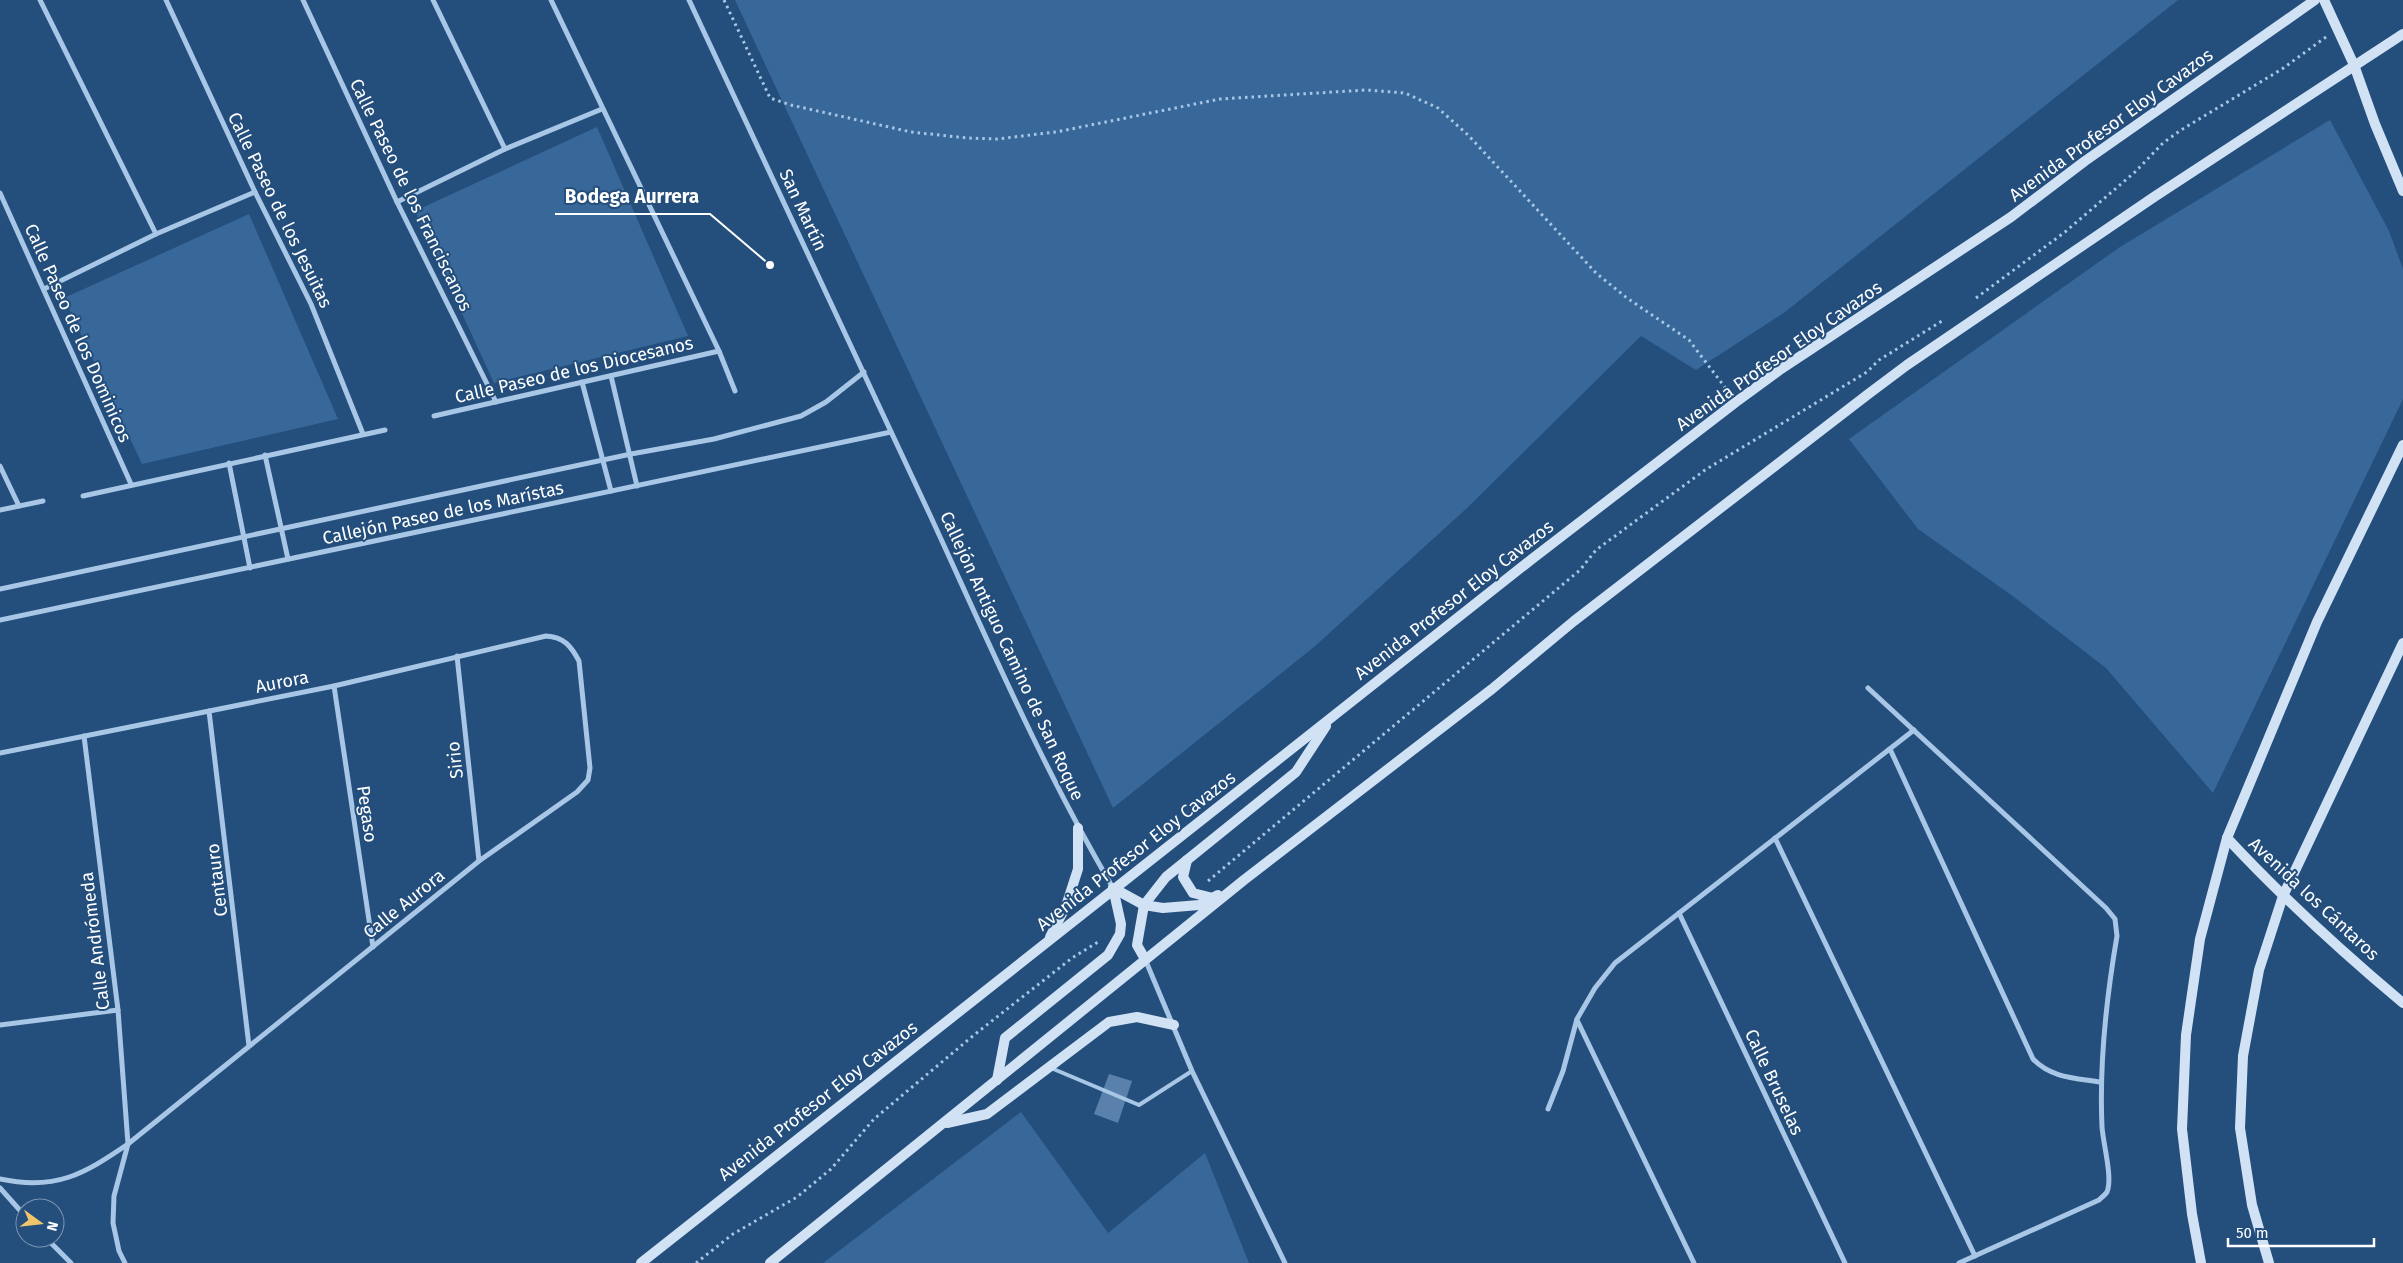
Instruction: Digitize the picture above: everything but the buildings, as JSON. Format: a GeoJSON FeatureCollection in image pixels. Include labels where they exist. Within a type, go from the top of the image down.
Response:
{"type":"FeatureCollection","features":[{"type":"Feature","properties":{"kind":"main road","name":"Avenida Profesor Eloy Cavazos"},"geometry":{"type":"LineString","coordinates":[[641,1263],[1048,942],[1113,888],[1532,559],[1736,402],[1781,369],[2011,217],[2085,161],[2315,0]]}},
{"type":"Feature","properties":{"kind":"main road"},"geometry":{"type":"LineString","coordinates":[[2324,0],[2354,65],[2374,124],[2403,191]]}},
{"type":"Feature","properties":{"kind":"main road"},"geometry":{"type":"LineString","coordinates":[[770,1263],[1233,888],[1492,689],[1574,621],[1907,365],[2154,196],[2403,34]]}},
{"type":"Feature","properties":{"kind":"main road"},"geometry":{"type":"LineString","coordinates":[[2201,1263],[2192,1214],[2182,1129],[2186,1035],[2200,939],[2227,838],[2317,622],[2399,465],[2403,445]]}},
{"type":"Feature","properties":{"kind":"main road"},"geometry":{"type":"LineString","coordinates":[[2269,1263],[2252,1205],[2240,1128],[2243,1056],[2259,970],[2283,896],[2403,643]]}},
{"type":"Feature","properties":{"kind":"main road"},"geometry":{"type":"LineString","coordinates":[[1145,959],[1137,945],[1144,905],[1166,877],[1296,772],[1330,719]]}},
{"type":"Feature","properties":{"kind":"main road"},"geometry":{"type":"LineString","coordinates":[[1048,942],[1066,906],[1078,868],[1078,828]]}},
{"type":"Feature","properties":{"kind":"main road","name":"Avenida los Cántaros"},"geometry":{"type":"LineString","coordinates":[[2227,838],[2334,945],[2403,1003]]}},
{"type":"Feature","properties":{"kind":"main road"},"geometry":{"type":"LineString","coordinates":[[1187,860],[1183,877],[1193,893],[1213,898]]}},
{"type":"Feature","properties":{"kind":"main road"},"geometry":{"type":"LineString","coordinates":[[1113,888],[1144,905],[1163,908],[1199,905],[1233,888]]}},
{"type":"Feature","properties":{"kind":"main road"},"geometry":{"type":"LineString","coordinates":[[997,1080],[1004,1038],[1108,955],[1120,934],[1120,916],[1113,888]]}},
{"type":"Feature","properties":{"kind":"main road"},"geometry":{"type":"LineString","coordinates":[[943,1124],[987,1114],[1109,1022],[1137,1017],[1174,1025]]}},
{"type":"Feature","properties":{"kind":"street"},"geometry":{"type":"LineString","coordinates":[[40,0],[156,234]]}},
{"type":"Feature","properties":{"kind":"street","name":"Calle Paseo de los Jesuitas"},"geometry":{"type":"LineString","coordinates":[[166,0],[311,304],[363,434]]}},
{"type":"Feature","properties":{"kind":"street","name":"Calle Paseo de los Franciscanos"},"geometry":{"type":"LineString","coordinates":[[303,0],[397,202],[496,402]]}},
{"type":"Feature","properties":{"kind":"street"},"geometry":{"type":"LineString","coordinates":[[432,0],[505,149]]}},
{"type":"Feature","properties":{"kind":"street"},"geometry":{"type":"LineString","coordinates":[[552,0],[602,109],[719,351],[735,391]]}},
{"type":"Feature","properties":{"kind":"street","name":"San Martín"},"geometry":{"type":"LineString","coordinates":[[688,0],[891,432]]}},
{"type":"Feature","properties":{"kind":"street"},"geometry":{"type":"LineString","coordinates":[[397,202],[505,149],[602,109]]}},
{"type":"Feature","properties":{"kind":"street","name":"Calle Paseo de los Dominicos"},"geometry":{"type":"LineString","coordinates":[[0,192],[130,484]]}},
{"type":"Feature","properties":{"kind":"street"},"geometry":{"type":"LineString","coordinates":[[44,289],[156,234],[256,192]]}},
{"type":"Feature","properties":{"kind":"street","name":"Calle Paseo de los Diocesanos"},"geometry":{"type":"LineString","coordinates":[[434,416],[719,351]]}},
{"type":"Feature","properties":{"kind":"street","name":"Callejón Paseo de los Marístas"},"geometry":{"type":"LineString","coordinates":[[0,589],[631,454],[714,439],[801,416],[826,402],[864,372]]}},
{"type":"Feature","properties":{"kind":"street"},"geometry":{"type":"LineString","coordinates":[[611,376],[631,454],[637,486]]}},
{"type":"Feature","properties":{"kind":"street"},"geometry":{"type":"LineString","coordinates":[[582,382],[611,491]]}},
{"type":"Feature","properties":{"kind":"street"},"geometry":{"type":"LineString","coordinates":[[83,496],[130,484],[385,430]]}},
{"type":"Feature","properties":{"kind":"street","name":"Callejón Paseo de los Marístas"},"geometry":{"type":"LineString","coordinates":[[0,620],[891,432]]}},
{"type":"Feature","properties":{"kind":"street","name":"Callejón Antiguo Camino de San Roque"},"geometry":{"type":"LineString","coordinates":[[891,432],[984,633],[1078,828],[1113,888]]}},
{"type":"Feature","properties":{"kind":"street"},"geometry":{"type":"LineString","coordinates":[[265,455],[288,559]]}},
{"type":"Feature","properties":{"kind":"street"},"geometry":{"type":"LineString","coordinates":[[229,463],[250,568]]}},
{"type":"Feature","properties":{"kind":"street"},"geometry":{"type":"LineString","coordinates":[[0,466],[19,506]]}},
{"type":"Feature","properties":{"kind":"street"},"geometry":{"type":"LineString","coordinates":[[0,510],[43,501]]}},
{"type":"Feature","properties":{"kind":"street","name":"Aurora"},"geometry":{"type":"LineString","coordinates":[[0,753],[334,686],[546,636],[557,637],[566,642]]}},
{"type":"Feature","properties":{"kind":"street","name":"Calle Aurora"},"geometry":{"type":"LineString","coordinates":[[0,1179],[21,1184],[54,1181],[90,1170],[128,1144],[479,861],[577,792],[588,780],[590,768],[579,661],[572,648],[566,642]]}},
{"type":"Feature","properties":{"kind":"street","name":"Sirio"},"geometry":{"type":"LineString","coordinates":[[457,656],[479,861]]}},
{"type":"Feature","properties":{"kind":"street","name":"Pegaso"},"geometry":{"type":"LineString","coordinates":[[334,686],[373,947]]}},
{"type":"Feature","properties":{"kind":"street"},"geometry":{"type":"LineString","coordinates":[[1868,688],[2106,908],[2115,919],[2117,936],[2104,1027],[2100,1082],[2103,1132],[2109,1178],[2107,1192],[2099,1200],[1959,1263]]}},
{"type":"Feature","properties":{"kind":"street","name":"Centauro"},"geometry":{"type":"LineString","coordinates":[[209,711],[249,1046]]}},
{"type":"Feature","properties":{"kind":"street"},"geometry":{"type":"LineString","coordinates":[[1548,1109],[1563,1072],[1577,1019],[1595,988],[1615,962],[1914,730]]}},
{"type":"Feature","properties":{"kind":"street","name":"Calle Andrómeda"},"geometry":{"type":"LineString","coordinates":[[84,736],[118,1010],[128,1144]]}},
{"type":"Feature","properties":{"kind":"street"},"geometry":{"type":"LineString","coordinates":[[1890,749],[2033,1059],[2043,1070],[2054,1074],[2100,1082]]}},
{"type":"Feature","properties":{"kind":"street"},"geometry":{"type":"LineString","coordinates":[[1775,838],[1975,1256]]}},
{"type":"Feature","properties":{"kind":"street","name":"Calle Bruselas"},"geometry":{"type":"LineString","coordinates":[[1679,913],[1845,1263]]}},
{"type":"Feature","properties":{"kind":"street"},"geometry":{"type":"LineString","coordinates":[[1145,959],[1192,1071],[1285,1263]]}},
{"type":"Feature","properties":{"kind":"street"},"geometry":{"type":"LineString","coordinates":[[0,1025],[118,1010]]}},
{"type":"Feature","properties":{"kind":"street"},"geometry":{"type":"LineString","coordinates":[[1577,1019],[1694,1263]]}},
{"type":"Feature","properties":{"kind":"street"},"geometry":{"type":"LineString","coordinates":[[125,1263],[119,1251],[114,1223],[114,1196],[128,1144]]}},
{"type":"Feature","properties":{"kind":"street"},"geometry":{"type":"LineString","coordinates":[[0,1188],[15,1205]]}},
{"type":"Feature","properties":{"kind":"street"},"geometry":{"type":"LineString","coordinates":[[56,1248],[71,1263]]}},
{"type":"Feature","properties":{"kind":"lane"},"geometry":{"type":"LineString","coordinates":[[1049,1068],[1139,1105],[1192,1071]]}},
{"type":"Feature","properties":{"kind":"path"},"geometry":{"type":"LineString","coordinates":[[724,0],[770,98],[791,105],[911,132],[997,139],[1056,132],[1220,99],[1366,90],[1405,93],[1438,108],[1468,135],[1596,273],[1626,298],[1689,340],[1736,402]]}},
{"type":"Feature","properties":{"kind":"path"},"geometry":{"type":"LineString","coordinates":[[1974,299],[2065,232],[2135,172],[2169,139],[2282,69],[2337,29]]}},
{"type":"Feature","properties":{"kind":"path"},"geometry":{"type":"LineString","coordinates":[[1193,893],[1580,570],[1596,550],[1705,470],[1867,372],[1879,360],[1944,320]]}},
{"type":"Feature","properties":{"kind":"path"},"geometry":{"type":"LineString","coordinates":[[696,1263],[733,1234],[797,1197],[824,1174],[874,1119],[974,1035],[1072,958],[1097,942],[1120,934]]}},
{"type":"Feature","properties":{"kind":"shaded area"},"geometry":{"type":"Polygon","coordinates":[[[735,0],[2178,0],[1785,312],[1696,370],[1641,336],[1466,509],[1314,647],[1113,808],[735,0]]]}},
{"type":"Feature","properties":{"kind":"shaded area"},"geometry":{"type":"Polygon","coordinates":[[[2330,120],[2389,231],[2403,269],[2403,399],[2213,793],[2106,668],[2014,597],[1918,529],[1849,439],[2120,247],[2330,120]]]}},
{"type":"Feature","properties":{"kind":"shaded area"},"geometry":{"type":"Polygon","coordinates":[[[597,127],[688,336],[494,383],[415,211],[597,127]]]}},
{"type":"Feature","properties":{"kind":"shaded area"},"geometry":{"type":"Polygon","coordinates":[[[249,214],[338,419],[142,464],[64,298],[249,214]]]}},
{"type":"Feature","properties":{"kind":"shaded area"},"geometry":{"type":"Polygon","coordinates":[[[1021,1112],[1108,1233],[1205,1153],[1249,1263],[823,1263],[1021,1112]]]}},
{"type":"Feature","properties":{"kind":"place","name":"Bodega Aurrera"},"geometry":{"type":"Point","coordinates":[770,265]}}]}
